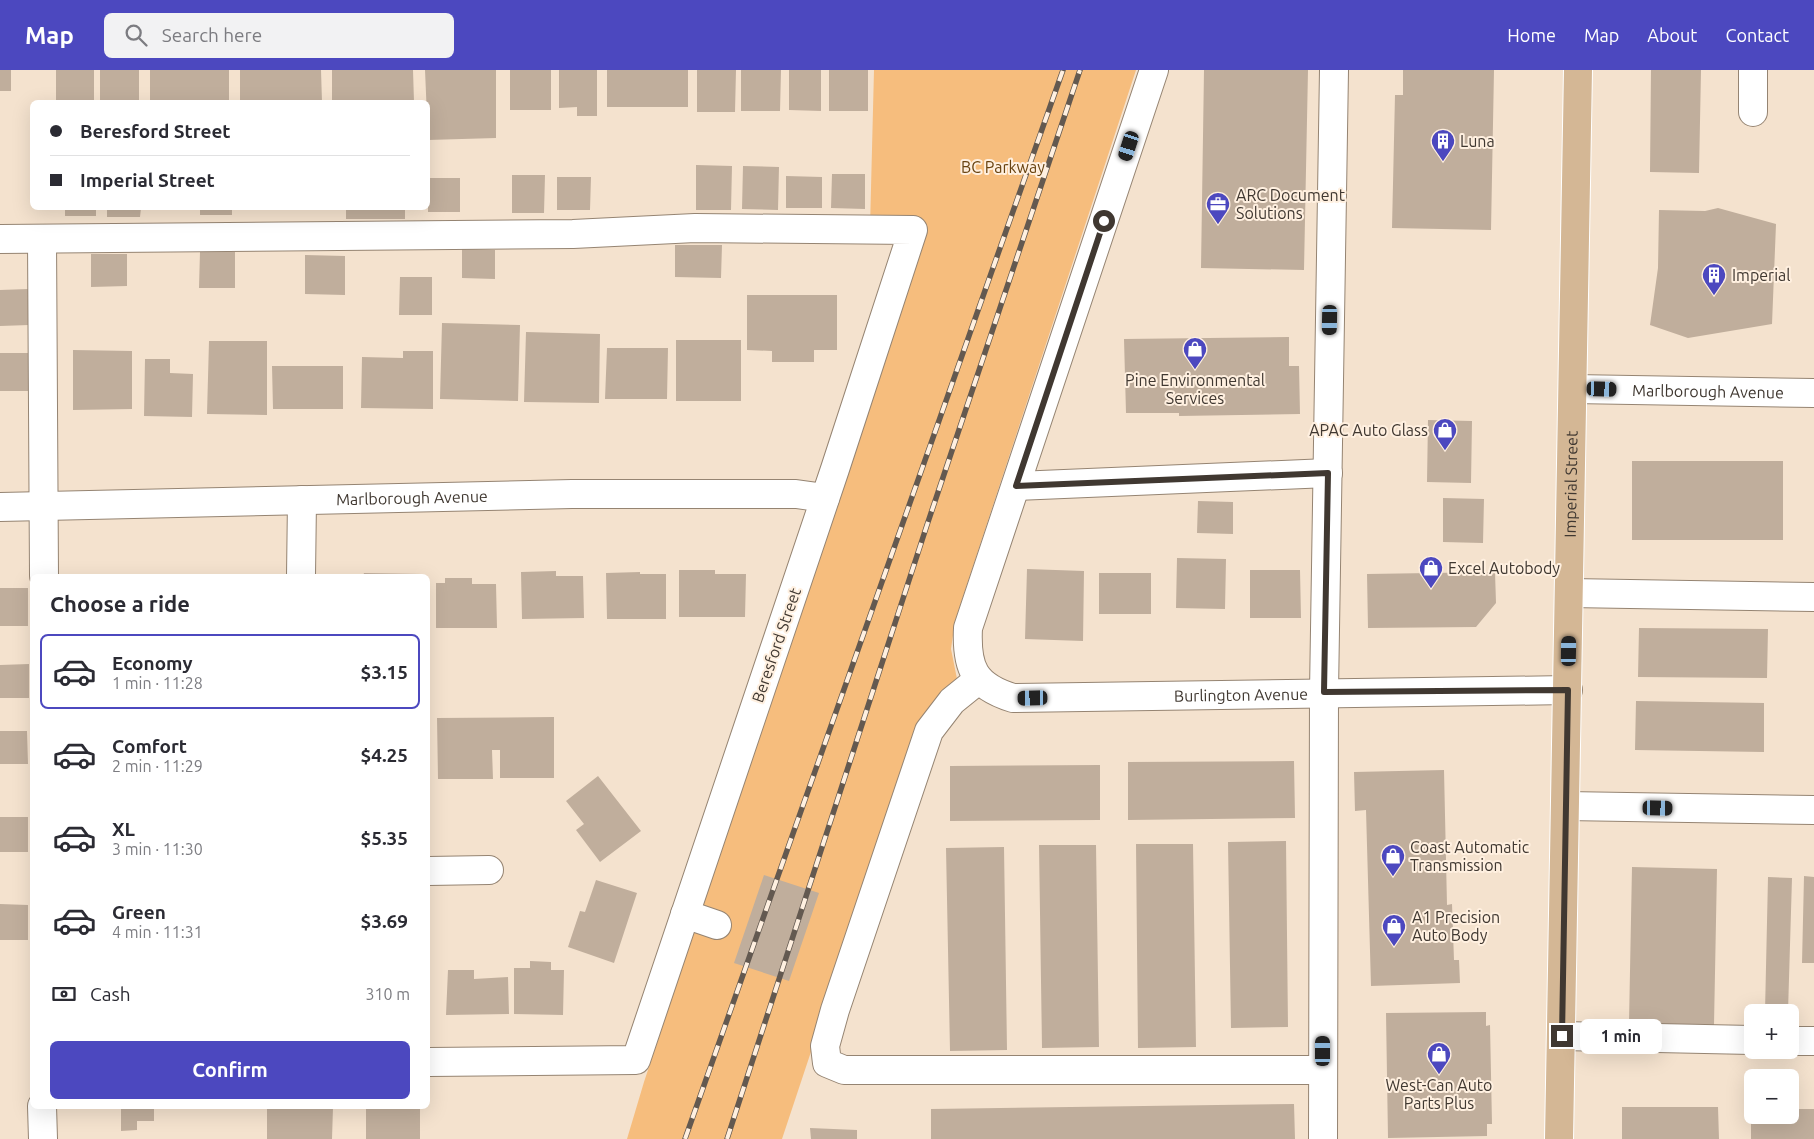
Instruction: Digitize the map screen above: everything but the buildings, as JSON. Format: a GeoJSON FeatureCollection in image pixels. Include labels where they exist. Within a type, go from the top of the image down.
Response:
{"type":"FeatureCollection","features":[{"type":"Feature","properties":{"kind":"main road","name":"Imperial Street"},"geometry":{"type":"LineString","coordinates":[[1559,1139],[1578,70]]}},
{"type":"Feature","properties":{"kind":"street"},"geometry":{"type":"LineString","coordinates":[[1154,70],[968,628],[970,660],[978,680],[952,701],[929,730],[835,1010],[825,1046],[827,1063],[844,1070],[1323,1070]]}},
{"type":"Feature","properties":{"kind":"street"},"geometry":{"type":"LineString","coordinates":[[1323,1139],[1324,692],[1334,70]]}},
{"type":"Feature","properties":{"kind":"street"},"geometry":{"type":"LineString","coordinates":[[1753,70],[1753,112]]}},
{"type":"Feature","properties":{"kind":"street","name":"Beresford Street"},"geometry":{"type":"LineString","coordinates":[[42,239],[573,234],[696,228],[913,230],[636,1060],[430,1062]]}},
{"type":"Feature","properties":{"kind":"street"},"geometry":{"type":"LineString","coordinates":[[0,239],[42,239],[44,574]]}},
{"type":"Feature","properties":{"kind":"street","name":"Marlborough Avenue"},"geometry":{"type":"LineString","coordinates":[[1573,389],[1814,393]]}},
{"type":"Feature","properties":{"kind":"street"},"geometry":{"type":"LineString","coordinates":[[1016,486],[1328,473]]}},
{"type":"Feature","properties":{"kind":"street","name":"Marlborough Avenue"},"geometry":{"type":"LineString","coordinates":[[0,507],[572,494],[796,494],[825,498]]}},
{"type":"Feature","properties":{"kind":"street"},"geometry":{"type":"LineString","coordinates":[[301,574],[302,500]]}},
{"type":"Feature","properties":{"kind":"street"},"geometry":{"type":"LineString","coordinates":[[1570,594],[1814,597]]}},
{"type":"Feature","properties":{"kind":"street","name":"Burlington Avenue"},"geometry":{"type":"LineString","coordinates":[[978,680],[994,692],[1013,698],[1324,692],[1568,690]]}},
{"type":"Feature","properties":{"kind":"street"},"geometry":{"type":"LineString","coordinates":[[1566,806],[1814,810]]}},
{"type":"Feature","properties":{"kind":"street"},"geometry":{"type":"LineString","coordinates":[[430,871],[489,870]]}},
{"type":"Feature","properties":{"kind":"street"},"geometry":{"type":"LineString","coordinates":[[685,914],[717,925]]}},
{"type":"Feature","properties":{"kind":"street"},"geometry":{"type":"LineString","coordinates":[[1562,1036],[1744,1040]]}},
{"type":"Feature","properties":{"kind":"street"},"geometry":{"type":"LineString","coordinates":[[1799,1041],[1814,1041]]}},
{"type":"Feature","properties":{"kind":"street"},"geometry":{"type":"LineString","coordinates":[[42,1109],[43,1139]]}},
{"type":"Feature","properties":{"kind":"green space","name":"BC Parkway"},"geometry":{"type":"Polygon","coordinates":[[[874,70],[1136,70],[955,621],[951,649],[957,679],[926,711],[919,727],[782,1139],[627,1139],[644,1082],[848,469],[925,225],[923,220],[902,217],[870,228],[874,70]]]}},
{"type":"Feature","properties":{"kind":"railway"},"geometry":{"type":"LineString","coordinates":[[685,1139],[1063,70]]}},
{"type":"Feature","properties":{"kind":"railway"},"geometry":{"type":"LineString","coordinates":[[727,1139],[927,525],[1080,70]]}},
{"type":"Feature","properties":{"kind":"place","name":"Luna"},"geometry":{"type":"Point","coordinates":[1443,162]}},
{"type":"Feature","properties":{"kind":"place","name":"ARC Document Solutions"},"geometry":{"type":"Point","coordinates":[1218,225]}},
{"type":"Feature","properties":{"kind":"place","name":"Imperial"},"geometry":{"type":"Point","coordinates":[1714,296]}},
{"type":"Feature","properties":{"kind":"place","name":"Pine Environmental Services"},"geometry":{"type":"Point","coordinates":[1195,370]}},
{"type":"Feature","properties":{"kind":"place","name":"APAC Auto Glass"},"geometry":{"type":"Point","coordinates":[1445,451]}},
{"type":"Feature","properties":{"kind":"place","name":"Excel Autobody"},"geometry":{"type":"Point","coordinates":[1431,589]}},
{"type":"Feature","properties":{"kind":"place","name":"Coast Automatic Transmission"},"geometry":{"type":"Point","coordinates":[1393,877]}},
{"type":"Feature","properties":{"kind":"place","name":"A1 Precision Auto Body"},"geometry":{"type":"Point","coordinates":[1394,947]}},
{"type":"Feature","properties":{"kind":"place","name":"West-Can Auto Parts Plus"},"geometry":{"type":"Point","coordinates":[1439,1075]}},
{"type":"Feature","properties":{"kind":"route"},"geometry":{"type":"LineString","coordinates":[[1104,221],[1016,486],[1328,473],[1324,692],[1568,690],[1562,1036]]}}]}
